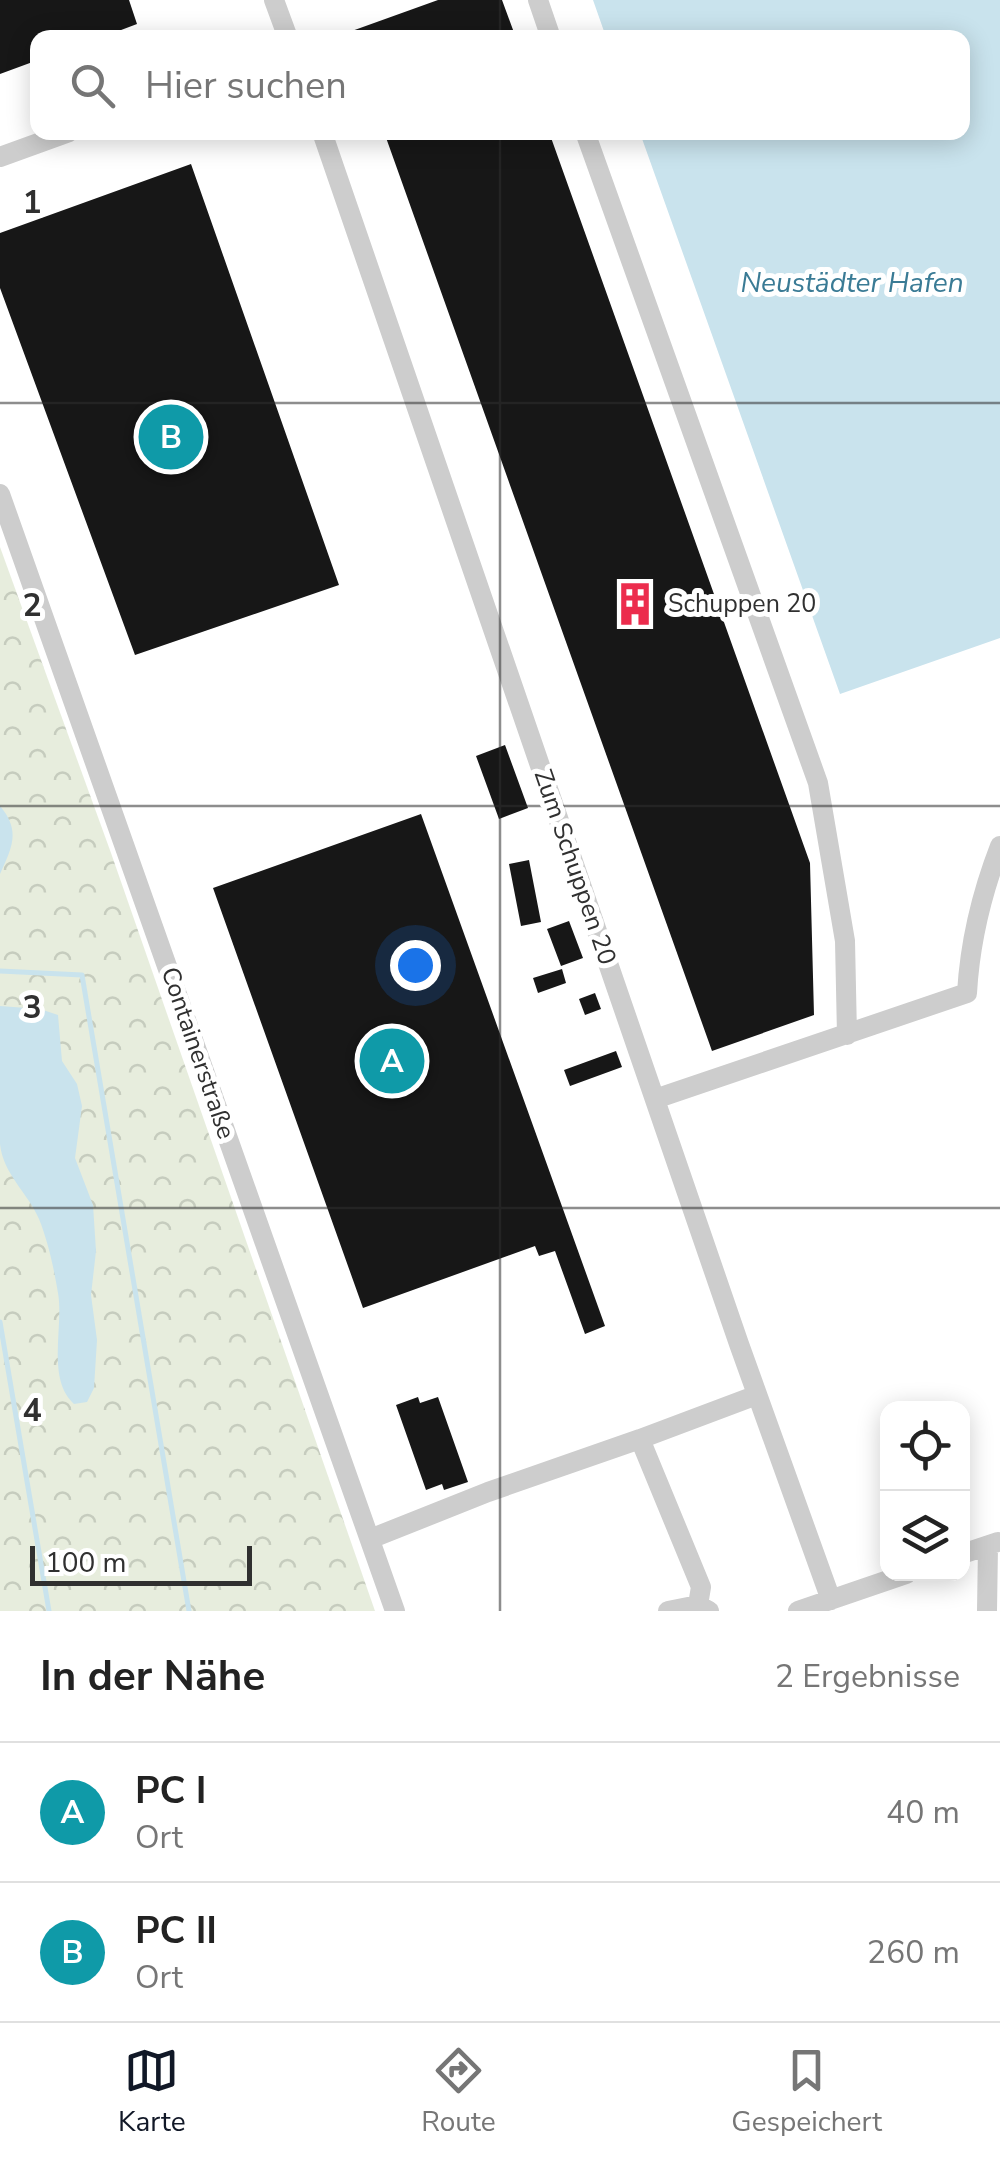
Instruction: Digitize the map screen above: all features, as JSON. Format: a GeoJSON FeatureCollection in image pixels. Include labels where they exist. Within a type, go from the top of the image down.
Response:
{"type":"FeatureCollection","features":[{"type":"Feature","properties":{"kind":"lane"},"geometry":{"type":"LineString","coordinates":[[274,0],[285,30]]}},
{"type":"Feature","properties":{"kind":"lane"},"geometry":{"type":"LineString","coordinates":[[538,0],[548,30]]}},
{"type":"Feature","properties":{"kind":"lane"},"geometry":{"type":"LineString","coordinates":[[0,157],[47,140]]}},
{"type":"Feature","properties":{"kind":"lane","name":"Zum Schuppen 20"},"geometry":{"type":"LineString","coordinates":[[325,140],[757,1396],[831,1600]]}},
{"type":"Feature","properties":{"kind":"lane"},"geometry":{"type":"LineString","coordinates":[[589,140],[818,783],[844,941],[847,1035]]}},
{"type":"Feature","properties":{"kind":"lane","name":"Containerstraße"},"geometry":{"type":"LineString","coordinates":[[0,494],[396,1611]]}},
{"type":"Feature","properties":{"kind":"lane"},"geometry":{"type":"LineString","coordinates":[[655,1100],[967,994],[970,952],[982,892],[1000,846]]}},
{"type":"Feature","properties":{"kind":"lane"},"geometry":{"type":"LineString","coordinates":[[370,1538],[757,1396]]}},
{"type":"Feature","properties":{"kind":"lane"},"geometry":{"type":"LineString","coordinates":[[640,1439],[701,1587],[704,1608],[668,1611]]}},
{"type":"Feature","properties":{"kind":"lane"},"geometry":{"type":"LineString","coordinates":[[970,1552],[994,1544],[987,1611]]}},
{"type":"Feature","properties":{"kind":"lane"},"geometry":{"type":"LineString","coordinates":[[798,1611],[886,1581]]}},
{"type":"Feature","properties":{"kind":"green space"},"geometry":{"type":"Polygon","coordinates":[[[0,547],[111,853],[375,1611],[0,1611],[0,547]]]}},
{"type":"Feature","properties":{"kind":"water","name":"Neustädter Hafen"},"geometry":{"type":"Polygon","coordinates":[[[593,0],[1000,0],[1000,638],[840,694],[642,140],[970,140],[970,30],[604,30],[593,0]]]}},
{"type":"Feature","properties":{"kind":"water"},"geometry":{"type":"Polygon","coordinates":[[[0,806],[11,823],[12,839],[0,874],[0,806]]]}},
{"type":"Feature","properties":{"kind":"water"},"geometry":{"type":"Polygon","coordinates":[[[0,1006],[40,1009],[58,1015],[62,1061],[77,1084],[82,1106],[75,1158],[93,1205],[96,1251],[91,1295],[97,1340],[94,1388],[87,1402],[74,1404],[61,1381],[59,1306],[50,1255],[39,1219],[2,1155],[0,1006]]]}},
{"type":"Feature","properties":{"kind":"building"},"geometry":{"type":"Polygon","coordinates":[[[0,0],[129,0],[137,24],[121,30],[30,30],[30,63],[0,74],[0,0]]]}},
{"type":"Feature","properties":{"kind":"building"},"geometry":{"type":"Polygon","coordinates":[[[438,0],[502,0],[513,30],[355,30],[438,0]]]}},
{"type":"Feature","properties":{"kind":"building","name":"Schuppen 20"},"geometry":{"type":"Polygon","coordinates":[[[387,140],[552,140],[810,863],[814,1015],[712,1051],[387,140]]]}},
{"type":"Feature","properties":{"kind":"building"},"geometry":{"type":"Polygon","coordinates":[[[191,164],[339,585],[135,655],[0,288],[0,233],[191,164]]]}},
{"type":"Feature","properties":{"kind":"building"},"geometry":{"type":"Polygon","coordinates":[[[505,745],[528,808],[499,819],[476,756],[505,745]]]}},
{"type":"Feature","properties":{"kind":"building"},"geometry":{"type":"Polygon","coordinates":[[[421,814],[605,1326],[585,1334],[555,1251],[539,1256],[535,1246],[363,1308],[213,888],[421,814]]]}},
{"type":"Feature","properties":{"kind":"building"},"geometry":{"type":"Polygon","coordinates":[[[529,860],[541,922],[521,926],[509,864],[529,860]]]}},
{"type":"Feature","properties":{"kind":"building"},"geometry":{"type":"Polygon","coordinates":[[[569,921],[583,958],[561,966],[547,929],[569,921]]]}},
{"type":"Feature","properties":{"kind":"building"},"geometry":{"type":"Polygon","coordinates":[[[562,969],[566,983],[538,993],[533,978],[562,969]]]}},
{"type":"Feature","properties":{"kind":"building"},"geometry":{"type":"Polygon","coordinates":[[[595,993],[601,1009],[585,1015],[579,999],[595,993]]]}},
{"type":"Feature","properties":{"kind":"building"},"geometry":{"type":"Polygon","coordinates":[[[616,1051],[622,1067],[570,1086],[564,1070],[616,1051]]]}},
{"type":"Feature","properties":{"kind":"building"},"geometry":{"type":"Polygon","coordinates":[[[418,1397],[420,1403],[438,1397],[468,1482],[444,1490],[442,1484],[426,1490],[396,1405],[418,1397]]]}},
{"type":"Feature","properties":{"kind":"waterway"},"geometry":{"type":"LineString","coordinates":[[0,971],[82,975],[189,1611]]}},
{"type":"Feature","properties":{"kind":"waterway"},"geometry":{"type":"LineString","coordinates":[[0,1322],[49,1611]]}},
{"type":"Feature","properties":{"kind":"place","name":"PC II"},"geometry":{"type":"Point","coordinates":[171,437]}},
{"type":"Feature","properties":{"kind":"place","name":"Schuppen 20"},"geometry":{"type":"Point","coordinates":[635,604]}},
{"type":"Feature","properties":{"kind":"place","name":"PC I"},"geometry":{"type":"Point","coordinates":[392,1061]}}]}
